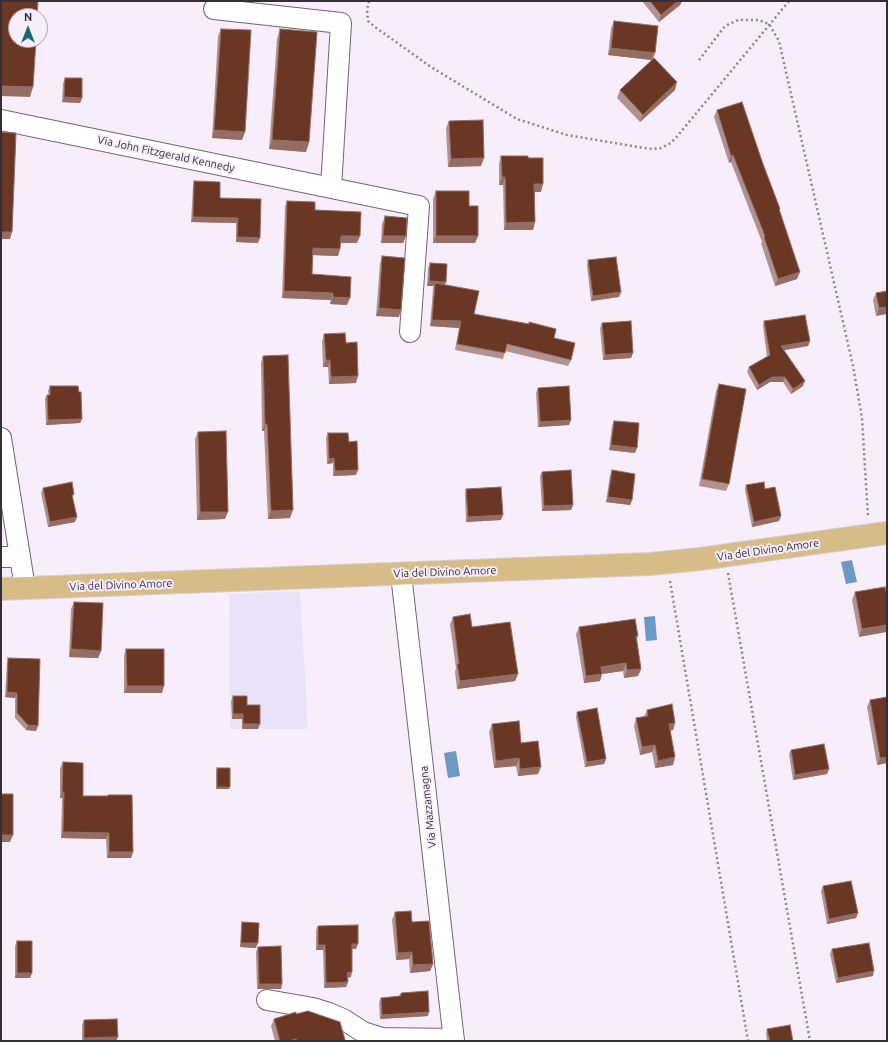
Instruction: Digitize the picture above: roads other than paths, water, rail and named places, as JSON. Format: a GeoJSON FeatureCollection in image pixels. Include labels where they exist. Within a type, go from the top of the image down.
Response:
{"type":"FeatureCollection","features":[{"type":"Feature","properties":{"kind":"main road","name":"Via del Divino Amore"},"geometry":{"type":"LineString","coordinates":[[1,589],[667,563],[878,534]]}},
{"type":"Feature","properties":{"kind":"street"},"geometry":{"type":"LineString","coordinates":[[214,10],[341,23],[331,188]]}},
{"type":"Feature","properties":{"kind":"street","name":"Via John Fitzgerald Kennedy"},"geometry":{"type":"LineString","coordinates":[[1,120],[419,206],[410,332]]}},
{"type":"Feature","properties":{"kind":"street"},"geometry":{"type":"LineString","coordinates":[[1,438],[10,557],[25,588]]}},
{"type":"Feature","properties":{"kind":"street","name":"Via Mazzamagna"},"geometry":{"type":"LineString","coordinates":[[401,574],[454,1040]]}},
{"type":"Feature","properties":{"kind":"street"},"geometry":{"type":"LineString","coordinates":[[267,1000],[321,1010],[343,1019],[363,1032],[382,1038],[454,1040]]}},
{"type":"Feature","properties":{"kind":"water"},"geometry":{"type":"Polygon","coordinates":[[[852,560],[857,582],[846,584],[841,562],[852,560]]]}},
{"type":"Feature","properties":{"kind":"water"},"geometry":{"type":"Polygon","coordinates":[[[655,616],[657,640],[646,641],[644,617],[655,616]]]}},
{"type":"Feature","properties":{"kind":"water"},"geometry":{"type":"Polygon","coordinates":[[[456,751],[460,776],[448,778],[444,753],[456,751]]]}}]}
